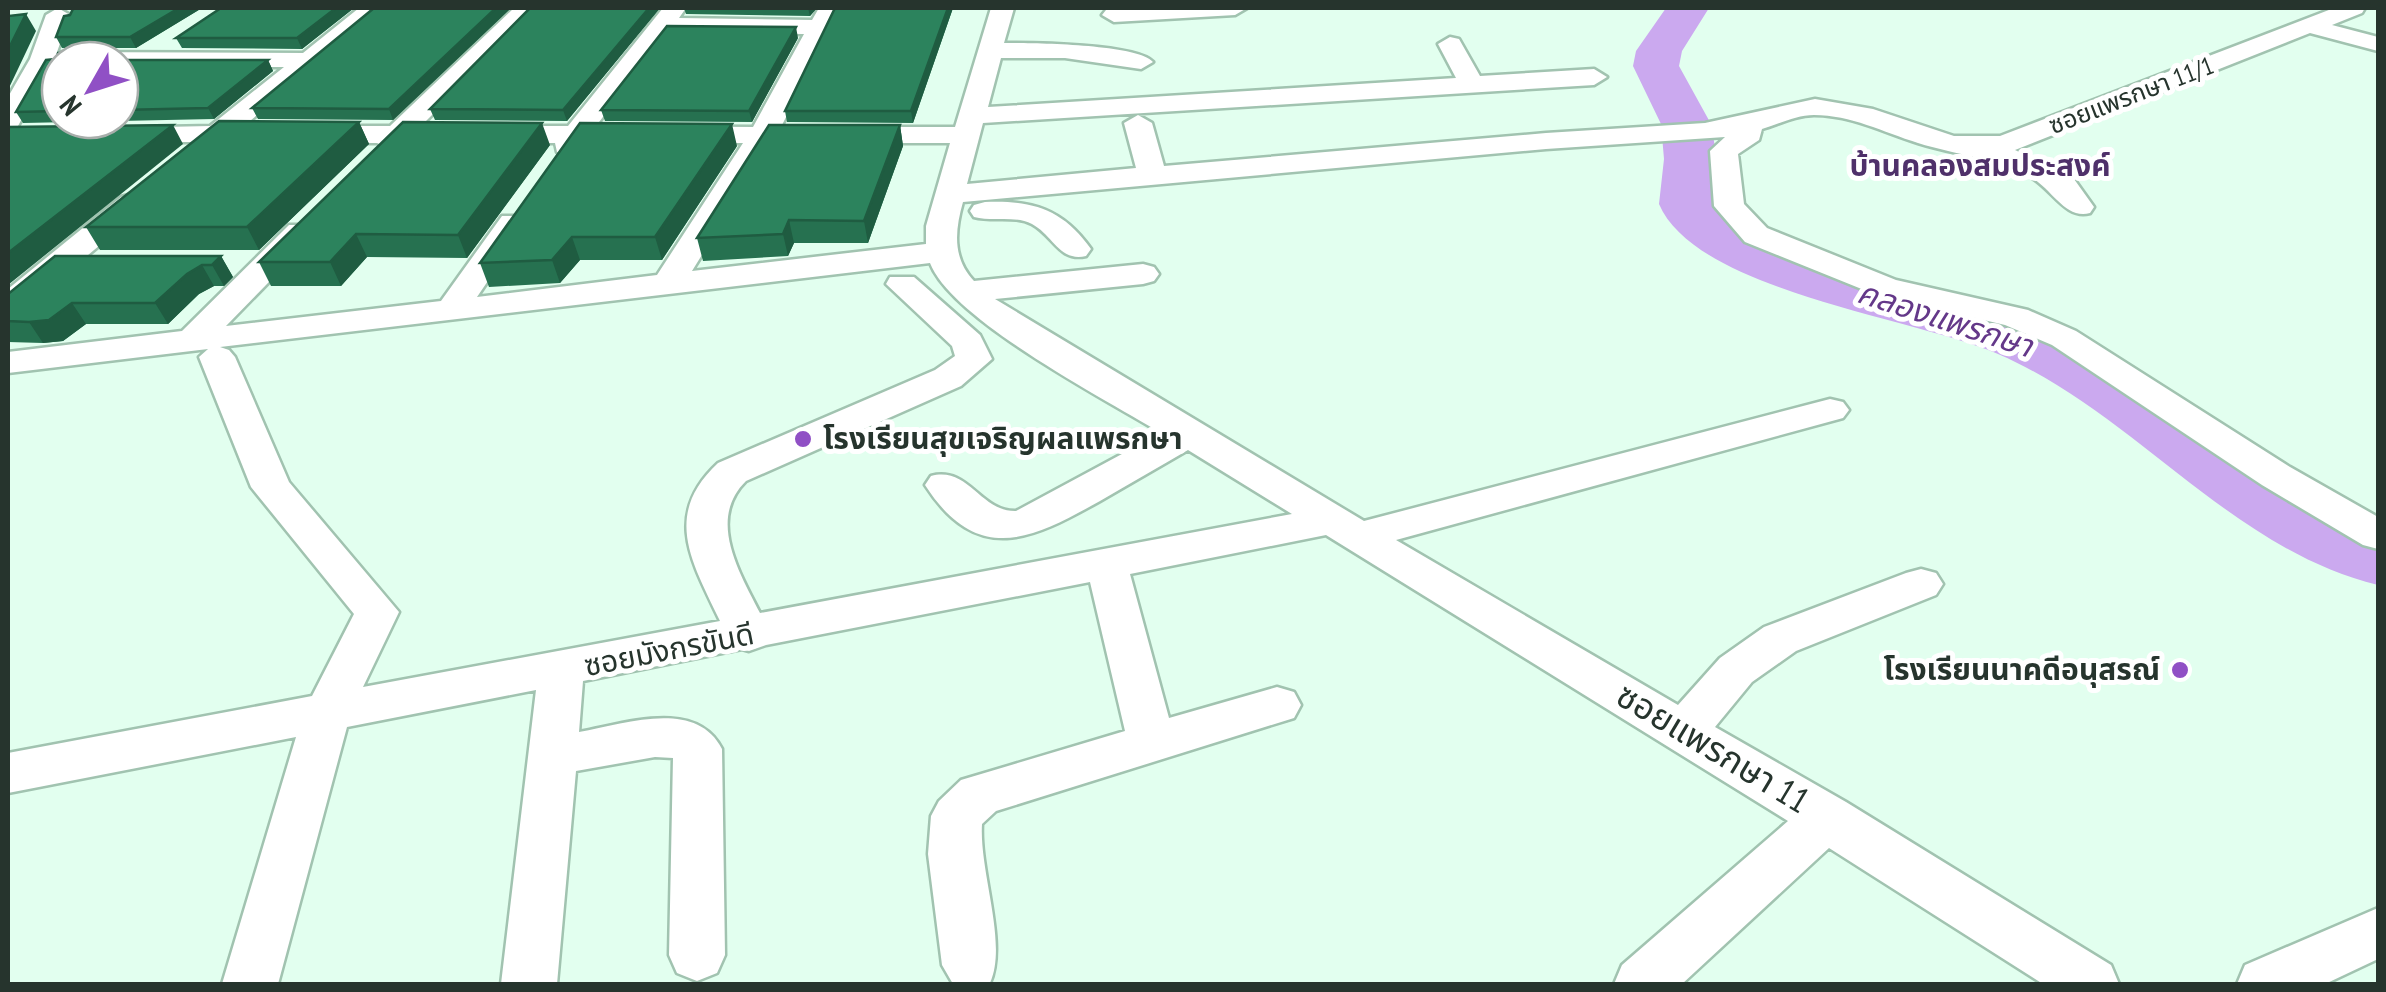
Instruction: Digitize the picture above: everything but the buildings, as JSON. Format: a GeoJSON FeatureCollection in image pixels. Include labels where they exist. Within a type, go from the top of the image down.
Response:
{"type":"FeatureCollection","features":[{"type":"Feature","properties":{"kind":"street"},"geometry":{"type":"LineString","coordinates":[[186,158],[373,8]]}},
{"type":"Feature","properties":{"kind":"street"},"geometry":{"type":"LineString","coordinates":[[372,158],[526,8]]}},
{"type":"Feature","properties":{"kind":"street"},"geometry":{"type":"LineString","coordinates":[[8,362],[205,348],[452,309],[939,252],[947,204],[1002,8]]}},
{"type":"Feature","properties":{"kind":"street"},"geometry":{"type":"LineString","coordinates":[[1114,15],[1235,8]]}},
{"type":"Feature","properties":{"kind":"street","name":"ซอยแพรกษา 11/1"},"geometry":{"type":"LineString","coordinates":[[947,204],[1152,176],[1739,127],[1796,108],[1818,106],[1862,114],[1938,143],[1985,148],[2005,144],[2354,8]]}},
{"type":"Feature","properties":{"kind":"street"},"geometry":{"type":"LineString","coordinates":[[49,40],[58,16]]}},
{"type":"Feature","properties":{"kind":"street"},"geometry":{"type":"LineString","coordinates":[[554,165],[668,16],[825,17],[763,134],[668,284]]}},
{"type":"Feature","properties":{"kind":"street"},"geometry":{"type":"LineString","coordinates":[[2310,26],[2378,44]]}},
{"type":"Feature","properties":{"kind":"street"},"geometry":{"type":"LineString","coordinates":[[147,56],[178,37]]}},
{"type":"Feature","properties":{"kind":"street"},"geometry":{"type":"LineString","coordinates":[[1450,44],[1473,86]]}},
{"type":"Feature","properties":{"kind":"street"},"geometry":{"type":"LineString","coordinates":[[988,50],[1064,51],[1141,62]]}},
{"type":"Feature","properties":{"kind":"street"},"geometry":{"type":"LineString","coordinates":[[1509,83],[1495,71],[1495,63],[1515,55]]}},
{"type":"Feature","properties":{"kind":"street"},"geometry":{"type":"LineString","coordinates":[[140,56],[308,60]]}},
{"type":"Feature","properties":{"kind":"street"},"geometry":{"type":"LineString","coordinates":[[14,130],[40,64]]}},
{"type":"Feature","properties":{"kind":"street"},"geometry":{"type":"LineString","coordinates":[[140,133],[763,134],[968,125],[1594,77]]}},
{"type":"Feature","properties":{"kind":"street"},"geometry":{"type":"LineString","coordinates":[[1138,123],[1152,176]]}},
{"type":"Feature","properties":{"kind":"street"},"geometry":{"type":"LineString","coordinates":[[1254,124],[1275,166]]}},
{"type":"Feature","properties":{"kind":"street"},"geometry":{"type":"LineString","coordinates":[[1739,127],[1749,134],[1724,152],[1726,188],[1735,217],[1756,235],[1886,286],[2016,318],[2064,338],[2276,476],[2378,535]]}},
{"type":"Feature","properties":{"kind":"street"},"geometry":{"type":"LineString","coordinates":[[1985,148],[2042,172],[2073,193],[2078,207]]}},
{"type":"Feature","properties":{"kind":"street"},"geometry":{"type":"LineString","coordinates":[[8,305],[158,182]]}},
{"type":"Feature","properties":{"kind":"street"},"geometry":{"type":"LineString","coordinates":[[452,309],[531,197]]}},
{"type":"Feature","properties":{"kind":"street"},"geometry":{"type":"LineString","coordinates":[[947,204],[1046,216],[1075,249]]}},
{"type":"Feature","properties":{"kind":"street"},"geometry":{"type":"LineString","coordinates":[[205,348],[268,264],[320,211]]}},
{"type":"Feature","properties":{"kind":"street","name":"ซอยแพรกษา 11"},"geometry":{"type":"LineString","coordinates":[[939,252],[947,272],[998,318],[1828,816],[2092,984]]}},
{"type":"Feature","properties":{"kind":"street"},"geometry":{"type":"LineString","coordinates":[[8,271],[116,263]]}},
{"type":"Feature","properties":{"kind":"street"},"geometry":{"type":"LineString","coordinates":[[230,264],[268,264]]}},
{"type":"Feature","properties":{"kind":"street"},"geometry":{"type":"LineString","coordinates":[[966,292],[1143,274]]}},
{"type":"Feature","properties":{"kind":"street"},"geometry":{"type":"LineString","coordinates":[[750,635],[706,531],[706,504],[714,489],[732,472],[948,378],[974,360],[968,342],[902,284]]}},
{"type":"Feature","properties":{"kind":"street"},"geometry":{"type":"LineString","coordinates":[[205,348],[271,487],[377,612],[326,715],[250,984]]}},
{"type":"Feature","properties":{"kind":"street","name":"ซอยมังกรขันดี"},"geometry":{"type":"LineString","coordinates":[[8,773],[1107,566],[1343,528],[1830,410]]}},
{"type":"Feature","properties":{"kind":"street"},"geometry":{"type":"LineString","coordinates":[[945,485],[990,525],[1011,528],[1031,522],[1188,434]]}},
{"type":"Feature","properties":{"kind":"street"},"geometry":{"type":"LineString","coordinates":[[1107,566],[1151,741]]}},
{"type":"Feature","properties":{"kind":"street"},"geometry":{"type":"LineString","coordinates":[[1684,731],[1736,670],[1780,639],[1921,584]]}},
{"type":"Feature","properties":{"kind":"street"},"geometry":{"type":"LineString","coordinates":[[529,984],[560,670]]}},
{"type":"Feature","properties":{"kind":"street"},"geometry":{"type":"LineString","coordinates":[[970,965],[954,854],[957,816],[979,796],[1277,705]]}},
{"type":"Feature","properties":{"kind":"street"},"geometry":{"type":"LineString","coordinates":[[552,756],[654,738],[688,739],[698,749],[696,956]]}},
{"type":"Feature","properties":{"kind":"street"},"geometry":{"type":"LineString","coordinates":[[1642,984],[1828,816]]}},
{"type":"Feature","properties":{"kind":"street"},"geometry":{"type":"LineString","coordinates":[[2265,984],[2378,933]]}},
{"type":"Feature","properties":{"kind":"waterway","name":"คลองแพรกษา"},"geometry":{"type":"LineString","coordinates":[[1687,8],[1659,51],[1656,66],[1685,119],[1690,153],[1687,204],[1707,229],[1779,265],[1988,328],[2054,356],[2115,394],[2249,491],[2378,558]]}},
{"type":"Feature","properties":{"kind":"place","name":"โรงเรียนสุขเจริญผลแพรกษา"},"geometry":{"type":"Point","coordinates":[803,439]}},
{"type":"Feature","properties":{"kind":"place","name":"โรงเรียนนาคดีอนุสรณ์"},"geometry":{"type":"Point","coordinates":[2180,670]}},
{"type":"Feature","properties":{"kind":"district","name":"บ้านคลองสมประสงค์"},"geometry":{"type":"Point","coordinates":[1980,166]}}]}
